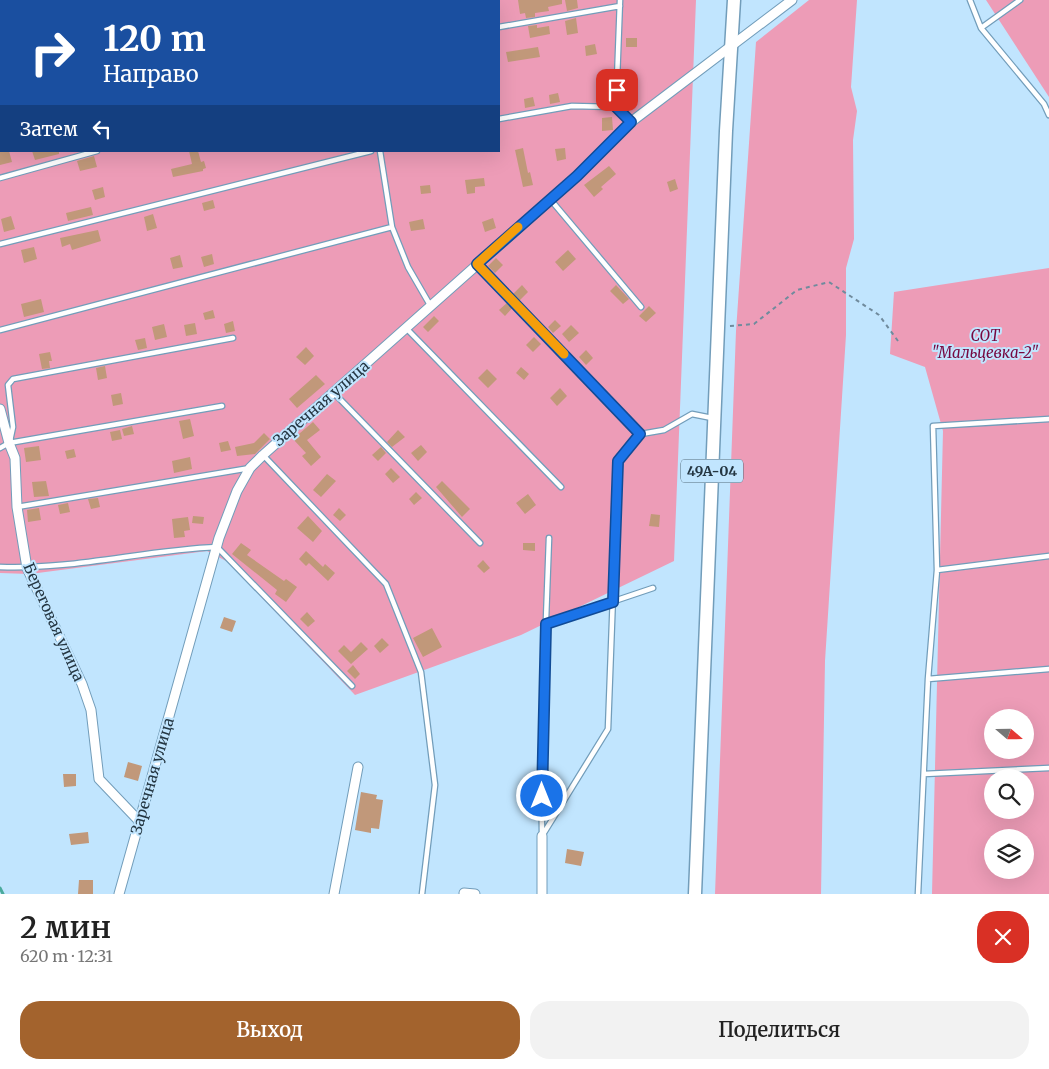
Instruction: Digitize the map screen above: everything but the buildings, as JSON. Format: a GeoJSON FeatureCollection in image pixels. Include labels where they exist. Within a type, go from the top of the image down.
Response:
{"type":"FeatureCollection","features":[{"type":"Feature","properties":{"kind":"main road","name":"49А-04"},"geometry":{"type":"LineString","coordinates":[[695,894],[718,327],[734,0]]}},
{"type":"Feature","properties":{"kind":"street","name":"Заречная улица"},"geometry":{"type":"LineString","coordinates":[[119,894],[229,507],[250,468],[332,391],[407,329],[430,305],[577,176],[631,122],[792,0]]}},
{"type":"Feature","properties":{"kind":"street","name":"Береговая улица"},"geometry":{"type":"LineString","coordinates":[[0,409],[8,443],[15,458],[17,507],[27,568],[82,684],[90,710],[99,779],[139,821]]}},
{"type":"Feature","properties":{"kind":"street"},"geometry":{"type":"LineString","coordinates":[[334,894],[358,767]]}},
{"type":"Feature","properties":{"kind":"street"},"geometry":{"type":"LineString","coordinates":[[542,836],[542,894]]}},
{"type":"Feature","properties":{"kind":"street"},"geometry":{"type":"LineString","coordinates":[[464,893],[475,894]]}},
{"type":"Feature","properties":{"kind":"lane"},"geometry":{"type":"LineString","coordinates":[[616,107],[620,0]]}},
{"type":"Feature","properties":{"kind":"lane"},"geometry":{"type":"LineString","coordinates":[[970,0],[981,28],[1044,104],[1049,115]]}},
{"type":"Feature","properties":{"kind":"lane"},"geometry":{"type":"LineString","coordinates":[[981,28],[1020,0]]}},
{"type":"Feature","properties":{"kind":"lane"},"geometry":{"type":"LineString","coordinates":[[500,27],[620,6]]}},
{"type":"Feature","properties":{"kind":"lane"},"geometry":{"type":"LineString","coordinates":[[1044,104],[1049,100]]}},
{"type":"Feature","properties":{"kind":"lane"},"geometry":{"type":"LineString","coordinates":[[500,119],[572,106],[616,107],[631,122]]}},
{"type":"Feature","properties":{"kind":"lane"},"geometry":{"type":"LineString","coordinates":[[0,178],[93,152]]}},
{"type":"Feature","properties":{"kind":"lane"},"geometry":{"type":"LineString","coordinates":[[0,244],[367,152]]}},
{"type":"Feature","properties":{"kind":"lane"},"geometry":{"type":"LineString","coordinates":[[380,152],[392,227],[408,267],[430,305]]}},
{"type":"Feature","properties":{"kind":"lane"},"geometry":{"type":"LineString","coordinates":[[550,198],[641,307]]}},
{"type":"Feature","properties":{"kind":"lane"},"geometry":{"type":"LineString","coordinates":[[0,330],[392,227]]}},
{"type":"Feature","properties":{"kind":"lane"},"geometry":{"type":"LineString","coordinates":[[477,264],[640,434]]}},
{"type":"Feature","properties":{"kind":"lane"},"geometry":{"type":"LineString","coordinates":[[407,329],[561,487]]}},
{"type":"Feature","properties":{"kind":"lane"},"geometry":{"type":"LineString","coordinates":[[8,443],[13,426],[8,385],[13,379],[233,338]]}},
{"type":"Feature","properties":{"kind":"lane"},"geometry":{"type":"LineString","coordinates":[[332,391],[480,543]]}},
{"type":"Feature","properties":{"kind":"lane"},"geometry":{"type":"LineString","coordinates":[[0,448],[8,443],[222,406]]}},
{"type":"Feature","properties":{"kind":"lane"},"geometry":{"type":"LineString","coordinates":[[542,836],[608,729],[618,461],[640,434],[664,430],[692,414],[714,419]]}},
{"type":"Feature","properties":{"kind":"lane"},"geometry":{"type":"LineString","coordinates":[[918,894],[928,679],[937,570],[933,426],[1049,419]]}},
{"type":"Feature","properties":{"kind":"lane"},"geometry":{"type":"LineString","coordinates":[[263,455],[386,584],[421,672],[435,784],[422,894]]}},
{"type":"Feature","properties":{"kind":"lane"},"geometry":{"type":"LineString","coordinates":[[17,507],[250,468]]}},
{"type":"Feature","properties":{"kind":"lane"},"geometry":{"type":"LineString","coordinates":[[542,836],[541,756],[549,538]]}},
{"type":"Feature","properties":{"kind":"lane"},"geometry":{"type":"LineString","coordinates":[[0,567],[27,568],[183,549],[217,548],[352,686]]}},
{"type":"Feature","properties":{"kind":"lane"},"geometry":{"type":"LineString","coordinates":[[937,570],[1049,556]]}},
{"type":"Feature","properties":{"kind":"lane"},"geometry":{"type":"LineString","coordinates":[[546,624],[653,588]]}},
{"type":"Feature","properties":{"kind":"lane"},"geometry":{"type":"LineString","coordinates":[[928,679],[1049,669]]}},
{"type":"Feature","properties":{"kind":"lane"},"geometry":{"type":"LineString","coordinates":[[924,774],[1049,768]]}},
{"type":"Feature","properties":{"kind":"path"},"geometry":{"type":"LineString","coordinates":[[718,327],[754,324],[797,290],[829,282],[879,315],[898,341]]}},
{"type":"Feature","properties":{"kind":"green space"},"geometry":{"type":"Polygon","coordinates":[[[500,0],[696,0],[674,561],[521,635],[355,695],[228,562],[207,551],[30,574],[0,573],[0,152],[500,152],[500,0]]]}},
{"type":"Feature","properties":{"kind":"green space"},"geometry":{"type":"Polygon","coordinates":[[[809,0],[857,0],[851,87],[857,111],[853,140],[854,239],[846,268],[846,335],[825,661],[821,894],[715,894],[736,331],[756,42],[809,0]]]}},
{"type":"Feature","properties":{"kind":"green space"},"geometry":{"type":"Polygon","coordinates":[[[986,0],[1049,0],[1049,97],[986,0]]]}},
{"type":"Feature","properties":{"kind":"green space","name":"СОТ \"Мальцевка-2\""},"geometry":{"type":"Polygon","coordinates":[[[1049,268],[1049,894],[932,894],[943,431],[925,367],[890,354],[894,292],[1049,268]]]}},
{"type":"Feature","properties":{"kind":"waterway"},"geometry":{"type":"LineString","coordinates":[[0,888],[3,894]]}},
{"type":"Feature","properties":{"kind":"slow traffic"},"geometry":{"type":"LineString","coordinates":[[518,227],[477,264],[564,354]]}},
{"type":"Feature","properties":{"kind":"route"},"geometry":{"type":"LineString","coordinates":[[542,796],[541,756],[546,624],[613,602],[618,461],[640,434],[477,264],[577,176],[631,122],[616,107],[617,90]]}}]}
